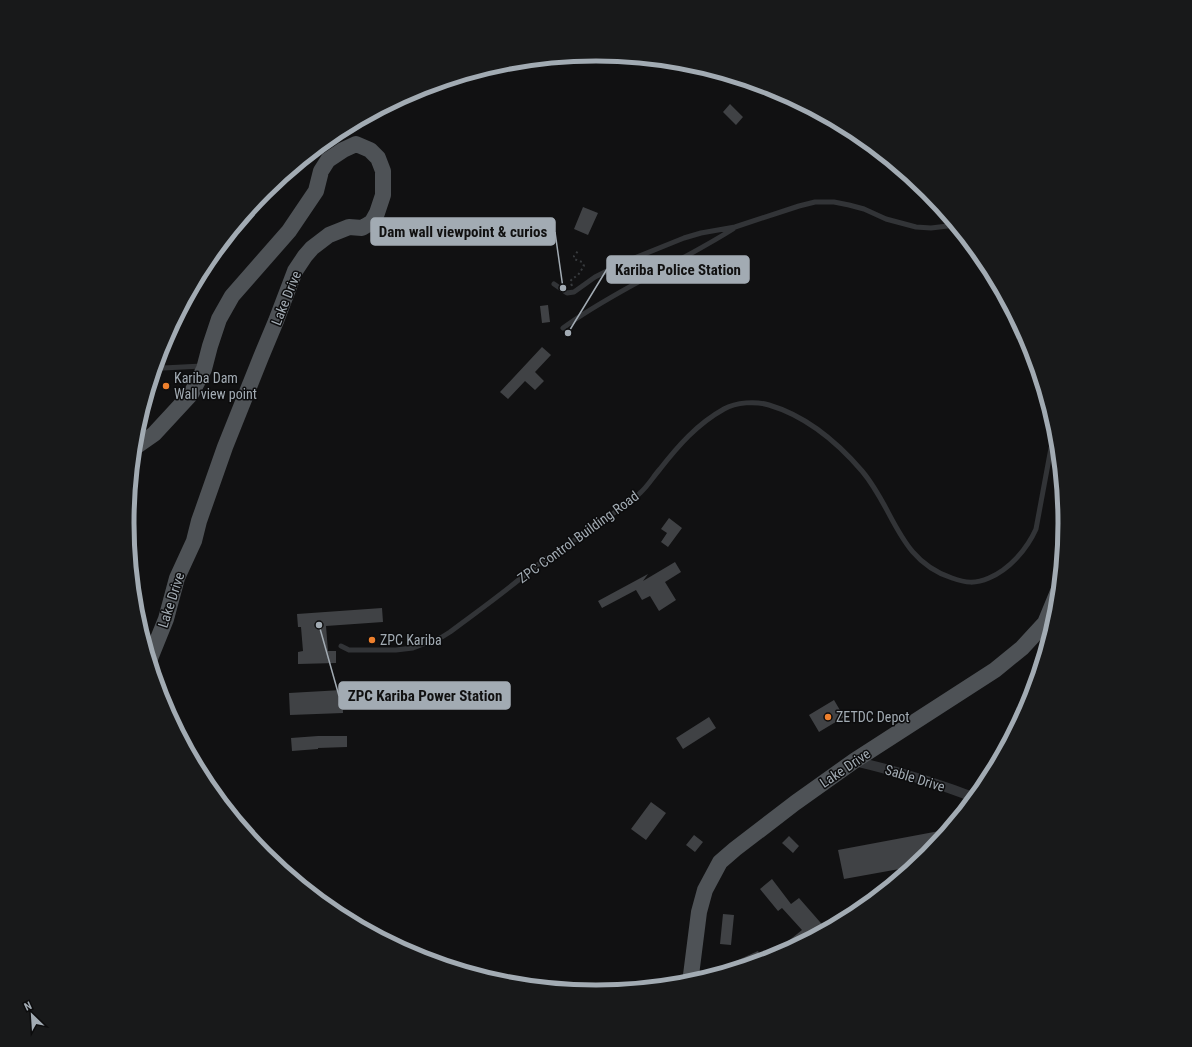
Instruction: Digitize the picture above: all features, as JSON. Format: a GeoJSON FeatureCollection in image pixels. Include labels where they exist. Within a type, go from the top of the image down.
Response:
{"type":"FeatureCollection","features":[{"type":"Feature","properties":{"kind":"main road","name":"Lake Drive"},"geometry":{"type":"LineString","coordinates":[[140,444],[154,434],[191,394],[205,366],[219,319],[232,296],[289,230],[316,191],[321,171],[328,160],[343,150],[356,144],[370,150],[378,158],[383,171],[383,195],[377,213],[372,222],[362,228],[349,227],[328,236],[312,248],[295,271],[225,447],[199,521],[194,541],[177,578],[166,618],[152,653]]}},
{"type":"Feature","properties":{"kind":"main road","name":"Lake Drive"},"geometry":{"type":"LineString","coordinates":[[691,976],[698,912],[704,890],[720,862],[795,803],[854,761],[995,670],[1022,648],[1045,623],[1051,609]]}},
{"type":"Feature","properties":{"kind":"street","name":"Sable Drive"},"geometry":{"type":"LineString","coordinates":[[854,761],[904,773],[948,787],[970,796]]}},
{"type":"Feature","properties":{"kind":"lane"},"geometry":{"type":"LineString","coordinates":[[554,284],[567,294],[574,292],[595,277],[627,261],[684,238],[701,233],[735,227],[815,202],[834,202],[849,205],[864,209],[886,219],[916,227],[937,228],[950,226]]}},
{"type":"Feature","properties":{"kind":"lane"},"geometry":{"type":"LineString","coordinates":[[563,328],[576,318],[610,298],[708,245],[735,227]]}},
{"type":"Feature","properties":{"kind":"lane"},"geometry":{"type":"LineString","coordinates":[[163,368],[205,366]]}},
{"type":"Feature","properties":{"kind":"lane","name":"ZPC Control Building Road"},"geometry":{"type":"LineString","coordinates":[[341,646],[349,650],[396,650],[414,648],[442,637],[536,566],[606,519],[640,493],[678,446],[702,423],[725,408],[751,403],[770,405],[800,418],[822,432],[863,472],[877,492],[902,539],[922,562],[943,575],[964,582],[980,582],[993,576],[1017,557],[1031,540],[1036,529],[1052,445]]}},
{"type":"Feature","properties":{"kind":"path"},"geometry":{"type":"LineString","coordinates":[[567,294],[572,287],[570,281],[571,279],[578,275],[584,266],[582,262],[574,259],[574,256],[578,251]]}},
{"type":"Feature","properties":{"kind":"building"},"geometry":{"type":"Polygon","coordinates":[[[730,104],[743,117],[736,125],[723,112],[730,104]]]}},
{"type":"Feature","properties":{"kind":"building"},"geometry":{"type":"Polygon","coordinates":[[[583,207],[598,213],[588,235],[574,229],[583,207]]]}},
{"type":"Feature","properties":{"kind":"building"},"geometry":{"type":"Polygon","coordinates":[[[548,305],[550,322],[542,323],[540,306],[548,305]]]}},
{"type":"Feature","properties":{"kind":"building"},"geometry":{"type":"Polygon","coordinates":[[[542,347],[551,355],[535,372],[544,381],[535,390],[525,381],[508,399],[500,392],[542,347]]]}},
{"type":"Feature","properties":{"kind":"building"},"geometry":{"type":"Polygon","coordinates":[[[669,518],[682,528],[668,547],[661,542],[667,533],[661,529],[669,518]]]}},
{"type":"Feature","properties":{"kind":"building"},"geometry":{"type":"Polygon","coordinates":[[[675,562],[681,572],[665,582],[676,600],[659,611],[650,596],[642,600],[636,590],[602,608],[598,601],[648,574],[643,581],[675,562]]]}},
{"type":"Feature","properties":{"kind":"building"},"geometry":{"type":"Polygon","coordinates":[[[382,608],[383,622],[326,626],[328,651],[336,651],[336,663],[298,664],[298,652],[303,651],[301,627],[298,627],[297,614],[382,608]]]}},
{"type":"Feature","properties":{"kind":"building"},"geometry":{"type":"Polygon","coordinates":[[[342,690],[343,713],[290,715],[289,693],[342,690]]]}},
{"type":"Feature","properties":{"kind":"building"},"geometry":{"type":"Polygon","coordinates":[[[834,700],[844,717],[819,732],[809,715],[834,700]]]}},
{"type":"Feature","properties":{"kind":"building"},"geometry":{"type":"Polygon","coordinates":[[[709,717],[716,728],[683,749],[676,738],[709,717]]]}},
{"type":"Feature","properties":{"kind":"building"},"geometry":{"type":"Polygon","coordinates":[[[347,736],[347,747],[292,751],[291,738],[347,736]]]}},
{"type":"Feature","properties":{"kind":"building"},"geometry":{"type":"Polygon","coordinates":[[[651,802],[666,813],[646,840],[631,829],[651,802]]]}},
{"type":"Feature","properties":{"kind":"building"},"geometry":{"type":"Polygon","coordinates":[[[942,831],[923,851],[904,868],[844,879],[838,850],[942,831]]]}},
{"type":"Feature","properties":{"kind":"building"},"geometry":{"type":"Polygon","coordinates":[[[694,835],[703,842],[695,852],[686,845],[694,835]]]}},
{"type":"Feature","properties":{"kind":"building"},"geometry":{"type":"Polygon","coordinates":[[[789,836],[799,846],[793,853],[782,843],[789,836]]]}},
{"type":"Feature","properties":{"kind":"building"},"geometry":{"type":"Polygon","coordinates":[[[772,879],[791,904],[799,898],[823,926],[780,948],[802,930],[782,908],[778,911],[760,889],[772,879]]]}},
{"type":"Feature","properties":{"kind":"building"},"geometry":{"type":"Polygon","coordinates":[[[723,914],[734,915],[731,945],[720,944],[723,914]]]}},
{"type":"Feature","properties":{"kind":"building"},"geometry":{"type":"Polygon","coordinates":[[[758,951],[760,956],[745,961],[716,970],[758,951]]]}},
{"type":"Feature","properties":{"kind":"place","name":"Dam wall viewpoint & curios"},"geometry":{"type":"Point","coordinates":[563,288]}},
{"type":"Feature","properties":{"kind":"place","name":"Kariba Police Station"},"geometry":{"type":"Point","coordinates":[568,333]}},
{"type":"Feature","properties":{"kind":"place","name":"Kariba Dam Wall view point"},"geometry":{"type":"Point","coordinates":[166,386]}},
{"type":"Feature","properties":{"kind":"place","name":"ZPC Kariba Power Station"},"geometry":{"type":"Point","coordinates":[319,625]}},
{"type":"Feature","properties":{"kind":"place","name":"ZPC Kariba"},"geometry":{"type":"Point","coordinates":[372,640]}},
{"type":"Feature","properties":{"kind":"place","name":"ZETDC Depot"},"geometry":{"type":"Point","coordinates":[828,717]}}]}
